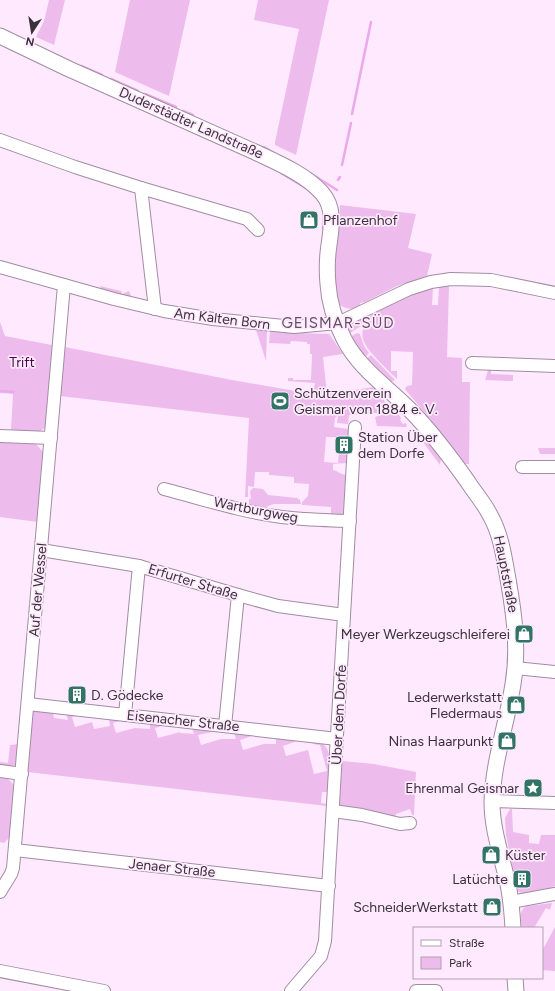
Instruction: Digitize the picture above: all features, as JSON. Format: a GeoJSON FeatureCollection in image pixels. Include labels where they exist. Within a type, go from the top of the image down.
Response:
{"type":"FeatureCollection","features":[{"type":"Feature","properties":{"kind":"main road","name":"Duderstädter Landstraße"},"geometry":{"type":"LineString","coordinates":[[0,36],[54,62],[255,152],[280,164],[312,184],[326,199],[331,209],[328,251]]}},
{"type":"Feature","properties":{"kind":"main road","name":"Hauptstraße"},"geometry":{"type":"LineString","coordinates":[[328,251],[328,285],[331,301],[343,338],[360,363],[431,432],[489,513],[495,524],[502,548],[514,615],[516,643],[513,685],[494,779],[492,801],[497,843],[508,882],[513,927]]}},
{"type":"Feature","properties":{"kind":"street"},"geometry":{"type":"LineString","coordinates":[[0,140],[75,168],[247,219],[258,230]]}},
{"type":"Feature","properties":{"kind":"street","name":"Am Kalten Born"},"geometry":{"type":"LineString","coordinates":[[141,188],[155,309]]}},
{"type":"Feature","properties":{"kind":"street","name":"Am Kalten Born"},"geometry":{"type":"LineString","coordinates":[[0,267],[155,309],[213,319],[280,326],[304,326],[338,323]]}},
{"type":"Feature","properties":{"kind":"street"},"geometry":{"type":"LineString","coordinates":[[338,323],[409,289],[436,281],[465,279],[491,280],[555,293]]}},
{"type":"Feature","properties":{"kind":"street","name":"Auf der Wessel"},"geometry":{"type":"LineString","coordinates":[[0,892],[11,874],[15,850],[64,285]]}},
{"type":"Feature","properties":{"kind":"street"},"geometry":{"type":"LineString","coordinates":[[472,363],[555,366]]}},
{"type":"Feature","properties":{"kind":"street","name":"Über dem Dorfe"},"geometry":{"type":"LineString","coordinates":[[290,991],[319,960],[324,950],[338,739],[355,427]]}},
{"type":"Feature","properties":{"kind":"street"},"geometry":{"type":"LineString","coordinates":[[0,436],[51,438]]}},
{"type":"Feature","properties":{"kind":"street"},"geometry":{"type":"LineString","coordinates":[[522,467],[555,467]]}},
{"type":"Feature","properties":{"kind":"street","name":"Wartburgweg"},"geometry":{"type":"LineString","coordinates":[[164,489],[273,516],[350,521]]}},
{"type":"Feature","properties":{"kind":"street","name":"Erfurter Straße"},"geometry":{"type":"LineString","coordinates":[[41,550],[139,566],[278,606],[344,615]]}},
{"type":"Feature","properties":{"kind":"street"},"geometry":{"type":"LineString","coordinates":[[125,715],[139,566]]}},
{"type":"Feature","properties":{"kind":"street"},"geometry":{"type":"LineString","coordinates":[[225,726],[238,595]]}},
{"type":"Feature","properties":{"kind":"street"},"geometry":{"type":"LineString","coordinates":[[515,668],[555,672]]}},
{"type":"Feature","properties":{"kind":"street","name":"Eisenacher Straße"},"geometry":{"type":"LineString","coordinates":[[28,704],[338,739]]}},
{"type":"Feature","properties":{"kind":"street"},"geometry":{"type":"LineString","coordinates":[[0,771],[22,774]]}},
{"type":"Feature","properties":{"kind":"street"},"geometry":{"type":"LineString","coordinates":[[492,801],[555,803]]}},
{"type":"Feature","properties":{"kind":"street"},"geometry":{"type":"LineString","coordinates":[[333,811],[362,815],[400,824],[410,823]]}},
{"type":"Feature","properties":{"kind":"street","name":"Jenaer Straße"},"geometry":{"type":"LineString","coordinates":[[15,850],[329,886]]}},
{"type":"Feature","properties":{"kind":"street"},"geometry":{"type":"LineString","coordinates":[[511,902],[555,894]]}},
{"type":"Feature","properties":{"kind":"street"},"geometry":{"type":"LineString","coordinates":[[0,971],[104,991]]}},
{"type":"Feature","properties":{"kind":"street"},"geometry":{"type":"LineString","coordinates":[[416,991],[436,991]]}},
{"type":"Feature","properties":{"kind":"green space"},"geometry":{"type":"Polygon","coordinates":[[[49,0],[65,0],[54,45],[36,37],[44,21],[49,0]]]}},
{"type":"Feature","properties":{"kind":"green space"},"geometry":{"type":"Polygon","coordinates":[[[130,0],[190,0],[169,96],[115,72],[130,0]]]}},
{"type":"Feature","properties":{"kind":"green space"},"geometry":{"type":"Polygon","coordinates":[[[258,0],[329,0],[296,155],[275,145],[275,142],[299,29],[254,20],[258,0]]]}},
{"type":"Feature","properties":{"kind":"green space"},"geometry":{"type":"Polygon","coordinates":[[[340,205],[416,214],[408,248],[432,254],[427,276],[397,286],[360,303],[361,308],[354,309],[343,307],[337,303],[333,291],[336,231],[339,231],[340,205]]]}},
{"type":"Feature","properties":{"kind":"green space"},"geometry":{"type":"Polygon","coordinates":[[[100,286],[121,291],[122,294],[129,291],[132,298],[102,291],[100,286]]]}},
{"type":"Feature","properties":{"kind":"green space"},"geometry":{"type":"Polygon","coordinates":[[[449,286],[447,357],[462,358],[462,382],[470,382],[469,464],[465,465],[435,425],[405,389],[407,386],[412,385],[413,352],[391,351],[391,371],[397,371],[397,379],[370,351],[364,342],[362,335],[364,324],[368,318],[381,308],[419,292],[433,288],[432,305],[438,305],[439,287],[449,286]]]}},
{"type":"Feature","properties":{"kind":"green space"},"geometry":{"type":"Polygon","coordinates":[[[365,316],[361,326],[350,333],[347,332],[351,323],[365,316]]]}},
{"type":"Feature","properties":{"kind":"green space","name":"Trift"},"geometry":{"type":"Polygon","coordinates":[[[0,322],[5,336],[52,345],[46,427],[39,432],[11,430],[13,394],[0,393],[0,322]]]}},
{"type":"Feature","properties":{"kind":"green space"},"geometry":{"type":"Polygon","coordinates":[[[256,330],[267,331],[266,361],[256,330]]]}},
{"type":"Feature","properties":{"kind":"green space"},"geometry":{"type":"Polygon","coordinates":[[[270,332],[329,334],[343,354],[323,357],[327,394],[374,387],[386,403],[385,409],[379,413],[349,415],[348,424],[337,423],[338,415],[335,418],[334,427],[348,429],[348,442],[342,442],[342,449],[347,450],[347,463],[333,464],[333,470],[346,475],[343,516],[331,517],[331,507],[302,505],[302,502],[308,496],[309,484],[294,483],[294,477],[269,475],[269,472],[255,472],[254,487],[248,486],[248,497],[245,497],[249,418],[60,396],[65,347],[232,380],[313,394],[315,383],[288,381],[288,378],[293,378],[293,380],[311,380],[312,354],[310,354],[310,344],[307,344],[307,342],[291,341],[290,344],[269,343],[270,332]],[[326,437],[324,462],[338,463],[340,437],[326,437]]]}},
{"type":"Feature","properties":{"kind":"green space"},"geometry":{"type":"Polygon","coordinates":[[[357,333],[360,334],[364,346],[369,353],[363,359],[348,338],[357,333]]]}},
{"type":"Feature","properties":{"kind":"green space"},"geometry":{"type":"Polygon","coordinates":[[[371,355],[395,380],[389,383],[364,361],[371,355]]]}},
{"type":"Feature","properties":{"kind":"green space"},"geometry":{"type":"Polygon","coordinates":[[[489,367],[491,367],[491,374],[513,375],[513,381],[485,380],[489,367]]]}},
{"type":"Feature","properties":{"kind":"green space"},"geometry":{"type":"Polygon","coordinates":[[[390,408],[394,408],[403,424],[405,423],[407,425],[406,427],[377,426],[375,417],[386,413],[390,408]]]}},
{"type":"Feature","properties":{"kind":"green space"},"geometry":{"type":"Polygon","coordinates":[[[429,437],[441,458],[440,465],[423,442],[429,437]]]}},
{"type":"Feature","properties":{"kind":"green space"},"geometry":{"type":"Polygon","coordinates":[[[0,442],[36,444],[44,453],[38,522],[0,517],[0,442]]]}},
{"type":"Feature","properties":{"kind":"green space"},"geometry":{"type":"Polygon","coordinates":[[[538,448],[555,448],[555,454],[540,454],[538,448]]]}},
{"type":"Feature","properties":{"kind":"green space"},"geometry":{"type":"Polygon","coordinates":[[[253,488],[263,489],[268,495],[297,498],[300,500],[301,504],[274,504],[263,508],[249,505],[249,499],[251,499],[250,491],[253,488]]]}},
{"type":"Feature","properties":{"kind":"green space"},"geometry":{"type":"Polygon","coordinates":[[[35,710],[53,712],[54,718],[68,720],[66,713],[79,715],[72,717],[75,727],[92,722],[94,729],[110,726],[109,718],[132,721],[120,721],[113,723],[116,733],[135,728],[150,729],[150,722],[177,726],[162,726],[155,728],[158,738],[180,732],[194,734],[192,728],[212,730],[212,732],[198,735],[201,745],[221,739],[236,739],[234,733],[255,735],[240,740],[243,750],[264,744],[276,744],[276,738],[297,740],[283,746],[286,756],[308,750],[314,774],[327,771],[320,745],[313,744],[314,742],[320,742],[325,746],[329,755],[330,768],[328,792],[322,792],[321,803],[327,804],[327,806],[27,772],[32,714],[35,710]]]}},
{"type":"Feature","properties":{"kind":"green space"},"geometry":{"type":"Polygon","coordinates":[[[19,744],[15,765],[11,767],[0,766],[0,762],[8,763],[10,745],[19,744]]]}},
{"type":"Feature","properties":{"kind":"green space"},"geometry":{"type":"Polygon","coordinates":[[[342,761],[374,764],[416,772],[414,815],[412,815],[410,809],[396,814],[395,819],[339,806],[342,761]]]}},
{"type":"Feature","properties":{"kind":"green space"},"geometry":{"type":"Polygon","coordinates":[[[0,776],[8,779],[14,785],[10,836],[4,843],[0,842],[0,776]]]}},
{"type":"Feature","properties":{"kind":"green space"},"geometry":{"type":"Polygon","coordinates":[[[510,809],[512,809],[513,832],[529,835],[529,843],[539,844],[541,835],[555,835],[555,886],[524,894],[517,891],[506,835],[505,818],[510,809]]]}},
{"type":"Feature","properties":{"kind":"green space"},"geometry":{"type":"Polygon","coordinates":[[[552,903],[550,910],[546,908],[535,927],[522,927],[521,913],[527,906],[552,903]]]}},
{"type":"Feature","properties":{"kind":"green space"},"geometry":{"type":"Polygon","coordinates":[[[555,927],[555,971],[543,970],[543,949],[555,927]]]}},
{"type":"Feature","properties":{"kind":"waterway"},"geometry":{"type":"LineString","coordinates":[[352,114],[371,22]]}},
{"type":"Feature","properties":{"kind":"waterway"},"geometry":{"type":"LineString","coordinates":[[81,66],[102,75]]}},
{"type":"Feature","properties":{"kind":"waterway"},"geometry":{"type":"LineString","coordinates":[[111,79],[138,91]]}},
{"type":"Feature","properties":{"kind":"waterway"},"geometry":{"type":"LineString","coordinates":[[145,94],[176,107]]}},
{"type":"Feature","properties":{"kind":"waterway"},"geometry":{"type":"LineString","coordinates":[[183,111],[193,115]]}},
{"type":"Feature","properties":{"kind":"waterway"},"geometry":{"type":"LineString","coordinates":[[342,165],[351,123]]}},
{"type":"Feature","properties":{"kind":"waterway"},"geometry":{"type":"LineString","coordinates":[[264,147],[274,153]]}},
{"type":"Feature","properties":{"kind":"waterway"},"geometry":{"type":"LineString","coordinates":[[281,173],[306,188]]}},
{"type":"Feature","properties":{"kind":"waterway"},"geometry":{"type":"LineString","coordinates":[[310,173],[337,190]]}},
{"type":"Feature","properties":{"kind":"waterway"},"geometry":{"type":"LineString","coordinates":[[323,228],[324,217]]}},
{"type":"Feature","properties":{"kind":"waterway"},"geometry":{"type":"LineString","coordinates":[[0,391],[14,392]]}},
{"type":"Feature","properties":{"kind":"place","name":"Pflanzenhof"},"geometry":{"type":"Point","coordinates":[309,220]}},
{"type":"Feature","properties":{"kind":"place","name":"Schützenverein Geismar von 1884 e. V."},"geometry":{"type":"Point","coordinates":[280,401]}},
{"type":"Feature","properties":{"kind":"place","name":"Station Über dem Dorfe"},"geometry":{"type":"Point","coordinates":[344,445]}},
{"type":"Feature","properties":{"kind":"place","name":"Meyer Werkzeugschleiferei"},"geometry":{"type":"Point","coordinates":[524,634]}},
{"type":"Feature","properties":{"kind":"place","name":"D. Gödecke"},"geometry":{"type":"Point","coordinates":[77,695]}},
{"type":"Feature","properties":{"kind":"place","name":"Lederwerkstatt Fledermaus"},"geometry":{"type":"Point","coordinates":[516,705]}},
{"type":"Feature","properties":{"kind":"place","name":"Ninas Haarpunkt"},"geometry":{"type":"Point","coordinates":[507,741]}},
{"type":"Feature","properties":{"kind":"place","name":"Ehrenmal Geismar"},"geometry":{"type":"Point","coordinates":[533,788]}},
{"type":"Feature","properties":{"kind":"place","name":"Küster"},"geometry":{"type":"Point","coordinates":[491,855]}},
{"type":"Feature","properties":{"kind":"place","name":"Latüchte"},"geometry":{"type":"Point","coordinates":[522,879]}},
{"type":"Feature","properties":{"kind":"place","name":"SchneiderWerkstatt"},"geometry":{"type":"Point","coordinates":[492,907]}},
{"type":"Feature","properties":{"kind":"district","name":"GEISMAR-SÜD"},"geometry":{"type":"Point","coordinates":[338,323]}}]}
